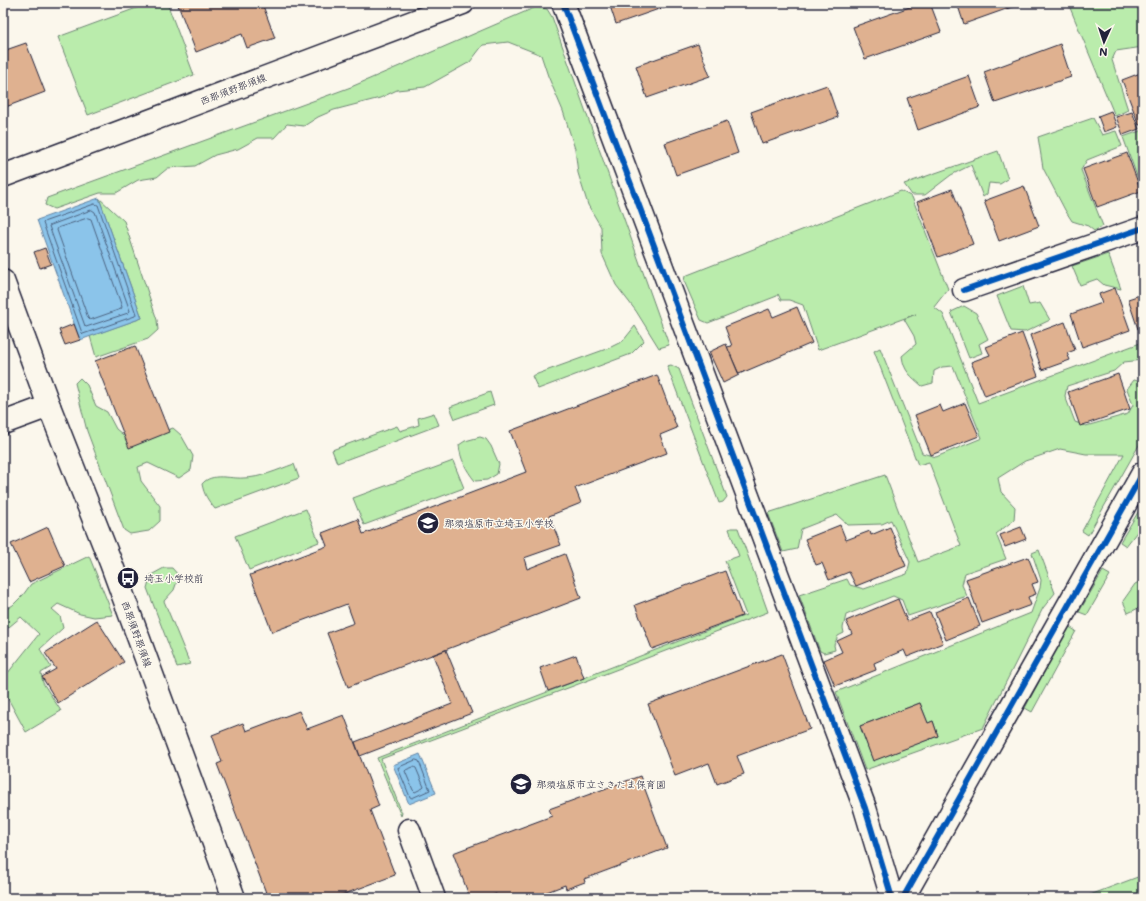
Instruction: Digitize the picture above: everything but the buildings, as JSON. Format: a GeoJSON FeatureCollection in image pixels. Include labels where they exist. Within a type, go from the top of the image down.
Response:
{"type":"FeatureCollection","features":[{"type":"Feature","properties":{"kind":"street","name":"西那須野那須線"},"geometry":{"type":"LineString","coordinates":[[3,176],[463,3]]}},
{"type":"Feature","properties":{"kind":"street"},"geometry":{"type":"LineString","coordinates":[[563,3],[862,800],[892,898]]}},
{"type":"Feature","properties":{"kind":"street"},"geometry":{"type":"LineString","coordinates":[[964,290],[1143,228]]}},
{"type":"Feature","properties":{"kind":"street","name":"西那須野那須線"},"geometry":{"type":"LineString","coordinates":[[3,281],[49,406],[111,563],[234,898]]}},
{"type":"Feature","properties":{"kind":"street"},"geometry":{"type":"LineString","coordinates":[[3,423],[49,406]]}},
{"type":"Feature","properties":{"kind":"street"},"geometry":{"type":"LineString","coordinates":[[903,898],[1143,473]]}},
{"type":"Feature","properties":{"kind":"street"},"geometry":{"type":"LineString","coordinates":[[408,830],[434,898]]}},
{"type":"Feature","properties":{"kind":"green space"},"geometry":{"type":"Polygon","coordinates":[[[150,3],[167,3],[194,75],[88,115],[58,37],[150,3]]]}},
{"type":"Feature","properties":{"kind":"green space"},"geometry":{"type":"Polygon","coordinates":[[[1068,3],[1143,3],[1143,47],[1116,51],[1112,60],[1128,110],[1115,116],[1068,3]]]}},
{"type":"Feature","properties":{"kind":"green space"},"geometry":{"type":"Polygon","coordinates":[[[536,7],[547,9],[552,17],[669,345],[659,348],[636,311],[616,285],[602,254],[601,227],[588,205],[578,173],[575,149],[563,111],[541,55],[508,42],[483,45],[470,62],[425,87],[397,90],[380,98],[334,110],[318,117],[304,126],[287,124],[274,138],[258,138],[238,149],[215,155],[195,166],[168,168],[157,177],[138,180],[116,193],[100,193],[54,209],[45,205],[47,198],[351,87],[536,7]]]}},
{"type":"Feature","properties":{"kind":"green space"},"geometry":{"type":"Polygon","coordinates":[[[1093,118],[1102,135],[1116,131],[1122,146],[1087,160],[1081,170],[1103,226],[1094,231],[1088,226],[1072,221],[1065,210],[1043,168],[1038,137],[1093,118]]]}},
{"type":"Feature","properties":{"kind":"green space"},"geometry":{"type":"Polygon","coordinates":[[[1143,130],[1143,193],[1123,137],[1143,130]]]}},
{"type":"Feature","properties":{"kind":"green space"},"geometry":{"type":"Polygon","coordinates":[[[998,151],[1008,179],[1000,184],[989,183],[987,194],[983,197],[971,165],[951,175],[925,195],[912,195],[904,184],[998,151]]]}},
{"type":"Feature","properties":{"kind":"green space"},"geometry":{"type":"Polygon","coordinates":[[[901,191],[912,197],[948,289],[934,307],[943,314],[978,403],[1143,342],[1143,360],[1124,362],[1114,371],[1067,386],[1065,396],[1075,422],[1086,426],[1128,414],[1133,405],[1127,389],[1134,380],[1143,382],[1143,438],[1088,535],[1082,531],[1124,454],[1086,454],[1060,449],[1025,461],[998,478],[1001,492],[1015,507],[1014,520],[996,534],[1006,559],[965,573],[962,585],[967,596],[908,616],[902,600],[893,596],[846,615],[843,628],[844,633],[838,636],[834,645],[835,650],[824,653],[820,651],[799,595],[847,579],[850,585],[864,589],[907,574],[910,562],[891,520],[882,524],[848,525],[837,515],[801,529],[797,549],[783,552],[768,513],[885,475],[918,562],[961,546],[929,462],[918,465],[874,351],[880,348],[922,453],[936,457],[982,438],[953,366],[942,367],[934,371],[933,383],[922,386],[906,370],[902,356],[916,344],[914,336],[904,319],[916,314],[818,350],[803,305],[789,300],[781,300],[778,294],[777,296],[708,323],[701,320],[684,281],[685,276],[901,191]]]}},
{"type":"Feature","properties":{"kind":"green space"},"geometry":{"type":"Polygon","coordinates":[[[99,198],[124,221],[157,320],[158,330],[148,339],[96,357],[90,336],[142,318],[99,198]]]}},
{"type":"Feature","properties":{"kind":"green space"},"geometry":{"type":"Polygon","coordinates":[[[1108,254],[1121,289],[1104,285],[1097,279],[1080,285],[1072,266],[1108,254]]]}},
{"type":"Feature","properties":{"kind":"green space"},"geometry":{"type":"Polygon","coordinates":[[[1023,286],[1029,305],[1040,303],[1050,320],[1025,332],[1011,331],[997,296],[1023,286]]]}},
{"type":"Feature","properties":{"kind":"green space"},"geometry":{"type":"Polygon","coordinates":[[[964,306],[976,313],[988,339],[979,344],[982,353],[969,358],[951,312],[964,306]]]}},
{"type":"Feature","properties":{"kind":"green space"},"geometry":{"type":"Polygon","coordinates":[[[635,326],[644,341],[631,354],[538,389],[532,376],[609,348],[623,341],[635,326]]]}},
{"type":"Feature","properties":{"kind":"green space"},"geometry":{"type":"Polygon","coordinates":[[[671,365],[679,369],[727,497],[723,502],[719,503],[667,366],[671,365]]]}},
{"type":"Feature","properties":{"kind":"green space"},"geometry":{"type":"Polygon","coordinates":[[[80,378],[87,385],[96,406],[107,412],[116,429],[133,443],[173,428],[181,435],[193,456],[191,470],[179,478],[148,463],[138,467],[141,481],[160,506],[160,521],[149,531],[130,534],[124,530],[87,431],[75,383],[80,378]]]}},
{"type":"Feature","properties":{"kind":"green space"},"geometry":{"type":"Polygon","coordinates":[[[490,392],[494,405],[455,419],[450,407],[490,392]]]}},
{"type":"Feature","properties":{"kind":"green space"},"geometry":{"type":"Polygon","coordinates":[[[434,413],[439,425],[337,463],[332,450],[397,426],[400,431],[419,425],[418,418],[434,413]]]}},
{"type":"Feature","properties":{"kind":"green space"},"geometry":{"type":"Polygon","coordinates":[[[480,437],[486,439],[491,446],[499,464],[497,474],[487,480],[475,481],[464,464],[459,445],[465,441],[480,437]]]}},
{"type":"Feature","properties":{"kind":"green space"},"geometry":{"type":"Polygon","coordinates":[[[453,461],[464,488],[364,525],[353,498],[453,461]]]}},
{"type":"Feature","properties":{"kind":"green space"},"geometry":{"type":"Polygon","coordinates":[[[294,464],[299,478],[215,509],[207,497],[202,484],[206,480],[216,477],[256,477],[294,464]]]}},
{"type":"Feature","properties":{"kind":"green space"},"geometry":{"type":"Polygon","coordinates":[[[1143,504],[1143,524],[1126,546],[1120,542],[1143,504]]]}},
{"type":"Feature","properties":{"kind":"green space"},"geometry":{"type":"Polygon","coordinates":[[[306,509],[319,542],[249,570],[235,536],[306,509]]]}},
{"type":"Feature","properties":{"kind":"green space"},"geometry":{"type":"Polygon","coordinates":[[[738,528],[768,612],[381,759],[402,813],[401,816],[377,758],[746,615],[725,561],[739,556],[729,529],[738,528]]]}},
{"type":"Feature","properties":{"kind":"green space"},"geometry":{"type":"Polygon","coordinates":[[[1039,550],[1055,593],[1043,608],[983,728],[865,770],[836,692],[1031,613],[1040,588],[1041,580],[1032,553],[1039,550]],[[920,703],[860,726],[873,760],[938,736],[933,721],[928,723],[920,703]]]}},
{"type":"Feature","properties":{"kind":"green space"},"geometry":{"type":"Polygon","coordinates":[[[89,556],[113,615],[94,617],[80,614],[58,604],[52,609],[60,616],[63,628],[40,649],[51,667],[41,673],[43,683],[61,711],[26,732],[5,693],[3,693],[3,679],[39,634],[21,617],[3,632],[3,611],[13,605],[31,584],[89,556]]]}},
{"type":"Feature","properties":{"kind":"green space"},"geometry":{"type":"Polygon","coordinates":[[[164,568],[172,568],[179,576],[174,590],[164,601],[190,664],[177,667],[147,588],[151,575],[164,568]]]}},
{"type":"Feature","properties":{"kind":"green space"},"geometry":{"type":"Polygon","coordinates":[[[1103,571],[1110,575],[1087,615],[1079,612],[1103,571]]]}},
{"type":"Feature","properties":{"kind":"green space"},"geometry":{"type":"Polygon","coordinates":[[[1143,580],[1143,606],[1128,613],[1123,601],[1135,584],[1143,580]]]}},
{"type":"Feature","properties":{"kind":"green space"},"geometry":{"type":"Polygon","coordinates":[[[1068,626],[1076,631],[1032,712],[1025,708],[1068,626]]]}},
{"type":"Feature","properties":{"kind":"green space"},"geometry":{"type":"Polygon","coordinates":[[[1143,875],[1143,898],[1082,898],[1143,875]]]}},
{"type":"Feature","properties":{"kind":"water"},"geometry":{"type":"Polygon","coordinates":[[[99,198],[142,318],[80,340],[37,220],[99,198]]]}},
{"type":"Feature","properties":{"kind":"water"},"geometry":{"type":"Polygon","coordinates":[[[420,754],[436,793],[409,804],[393,765],[420,754]]]}},
{"type":"Feature","properties":{"kind":"cycle path"},"geometry":{"type":"LineString","coordinates":[[563,3],[865,808],[892,898]]}},
{"type":"Feature","properties":{"kind":"cycle path"},"geometry":{"type":"LineString","coordinates":[[964,290],[1143,228]]}},
{"type":"Feature","properties":{"kind":"cycle path"},"geometry":{"type":"LineString","coordinates":[[903,898],[1143,473]]}},
{"type":"Feature","properties":{"kind":"place","name":"那須塩原市立埼玉小学校"},"geometry":{"type":"Point","coordinates":[428,523]}},
{"type":"Feature","properties":{"kind":"place","name":"埼玉小学校前"},"geometry":{"type":"Point","coordinates":[128,578]}},
{"type":"Feature","properties":{"kind":"place","name":"那須塩原市立さきたま保育園"},"geometry":{"type":"Point","coordinates":[521,784]}}]}
